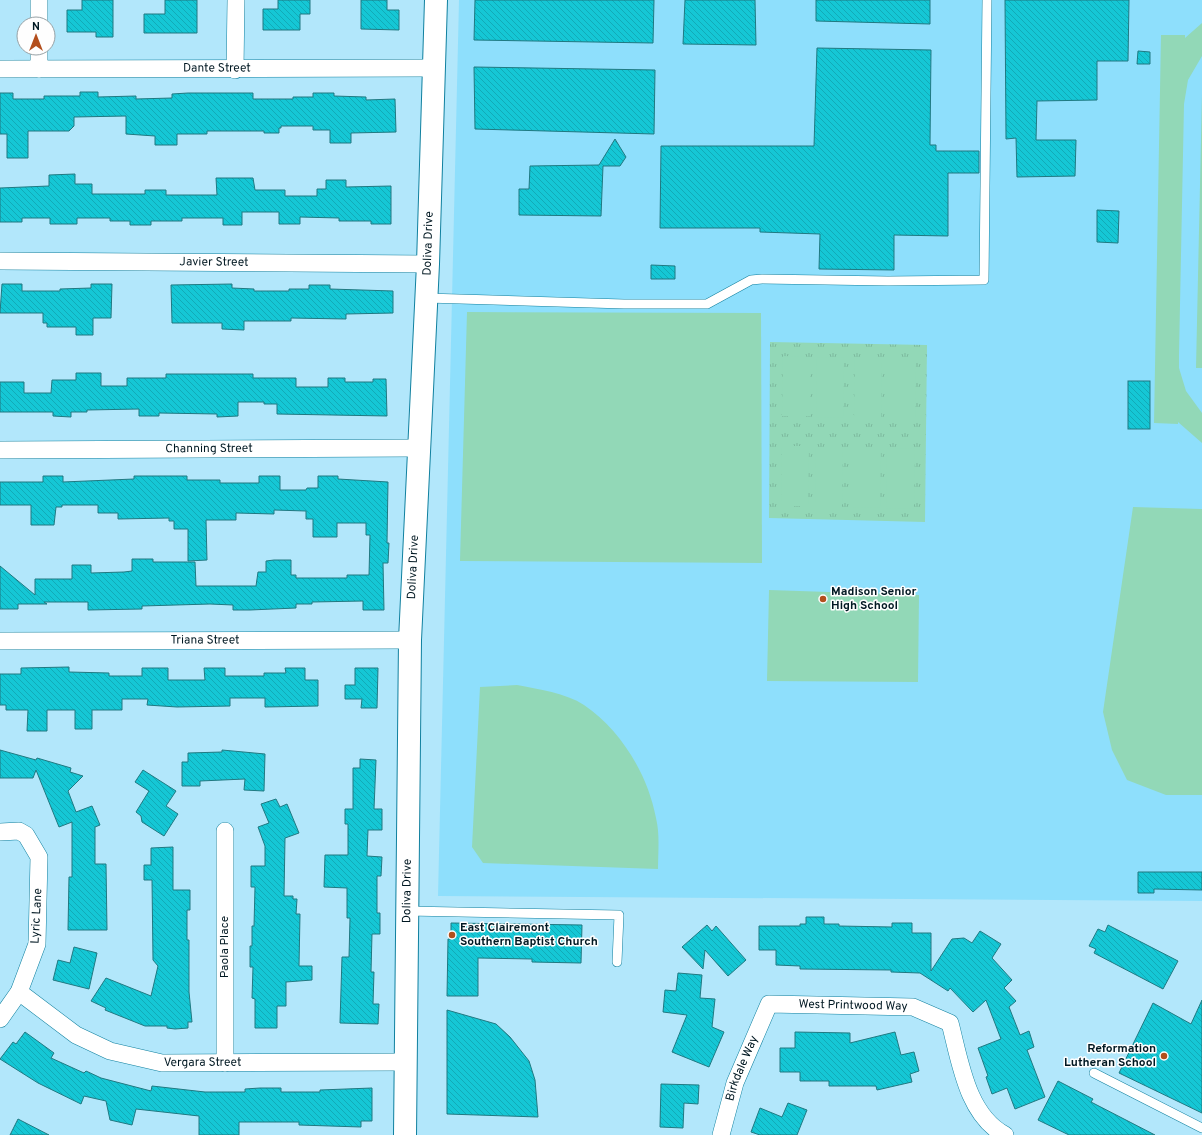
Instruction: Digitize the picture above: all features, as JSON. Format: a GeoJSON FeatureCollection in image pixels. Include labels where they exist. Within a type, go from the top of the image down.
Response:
{"type":"FeatureCollection","features":[{"type":"Feature","properties":{"kind":"street"},"geometry":{"type":"LineString","coordinates":[[39,0],[39,16]]}},
{"type":"Feature","properties":{"kind":"street"},"geometry":{"type":"LineString","coordinates":[[235,70],[236,0]]}},
{"type":"Feature","properties":{"kind":"street","name":"Doliva Drive"},"geometry":{"type":"LineString","coordinates":[[405,1135],[410,640],[428,264],[436,0]]}},
{"type":"Feature","properties":{"kind":"street"},"geometry":{"type":"LineString","coordinates":[[39,56],[39,69]]}},
{"type":"Feature","properties":{"kind":"street","name":"Dante Street"},"geometry":{"type":"LineString","coordinates":[[0,69],[235,70],[434,68]]}},
{"type":"Feature","properties":{"kind":"street","name":"Javier Street"},"geometry":{"type":"LineString","coordinates":[[0,261],[428,264]]}},
{"type":"Feature","properties":{"kind":"street","name":"Channing Street"},"geometry":{"type":"LineString","coordinates":[[0,450],[418,448]]}},
{"type":"Feature","properties":{"kind":"street","name":"Triana Street"},"geometry":{"type":"LineString","coordinates":[[0,641],[410,640]]}},
{"type":"Feature","properties":{"kind":"street","name":"Lyric Lane"},"geometry":{"type":"LineString","coordinates":[[0,832],[19,831],[26,835],[39,857],[37,944],[19,992],[0,1019]]}},
{"type":"Feature","properties":{"kind":"street","name":"Paola Place"},"geometry":{"type":"LineString","coordinates":[[225,831],[225,1063]]}},
{"type":"Feature","properties":{"kind":"street","name":"Vergara Street"},"geometry":{"type":"LineString","coordinates":[[19,992],[76,1035],[110,1051],[162,1063],[405,1062]]}},
{"type":"Feature","properties":{"kind":"street","name":"Birkdale Way"},"geometry":{"type":"LineString","coordinates":[[721,1135],[735,1083],[769,1004]]}},
{"type":"Feature","properties":{"kind":"street","name":"West Printwood Way"},"geometry":{"type":"LineString","coordinates":[[769,1004],[913,1007],[950,1023],[964,1076],[977,1107],[997,1131],[1005,1135]]}},
{"type":"Feature","properties":{"kind":"lane"},"geometry":{"type":"LineString","coordinates":[[426,298],[624,304],[707,304],[751,280],[762,279],[888,281],[984,280],[987,0]]}},
{"type":"Feature","properties":{"kind":"lane"},"geometry":{"type":"LineString","coordinates":[[407,911],[619,915],[617,962]]}},
{"type":"Feature","properties":{"kind":"lane"},"geometry":{"type":"LineString","coordinates":[[1094,1073],[1202,1128]]}},
{"type":"Feature","properties":{"kind":"shaded area","name":"Madison Senior High School"},"geometry":{"type":"Polygon","coordinates":[[[459,0],[1202,0],[1202,901],[438,896],[459,0]]]}},
{"type":"Feature","properties":{"kind":"green space"},"geometry":{"type":"Polygon","coordinates":[[[1202,23],[1202,56],[1188,80],[1184,104],[1179,368],[1186,391],[1202,413],[1202,443],[1178,422],[1178,424],[1154,423],[1161,35],[1185,35],[1185,38],[1202,23]]]}},
{"type":"Feature","properties":{"kind":"green space"},"geometry":{"type":"Polygon","coordinates":[[[1202,93],[1202,368],[1196,368],[1202,93]]]}},
{"type":"Feature","properties":{"kind":"green space"},"geometry":{"type":"Polygon","coordinates":[[[467,312],[761,313],[762,563],[460,561],[467,312]]]}},
{"type":"Feature","properties":{"kind":"green space"},"geometry":{"type":"Polygon","coordinates":[[[770,342],[927,345],[925,522],[769,518],[770,342]]]}},
{"type":"Feature","properties":{"kind":"green space"},"geometry":{"type":"Polygon","coordinates":[[[783,356],[810,357],[810,416],[782,416],[783,356]]]}},
{"type":"Feature","properties":{"kind":"green space"},"geometry":{"type":"Polygon","coordinates":[[[817,357],[844,358],[843,418],[816,417],[817,357]]]}},
{"type":"Feature","properties":{"kind":"green space"},"geometry":{"type":"Polygon","coordinates":[[[855,358],[882,358],[881,418],[854,418],[855,358]]]}},
{"type":"Feature","properties":{"kind":"green space"},"geometry":{"type":"Polygon","coordinates":[[[888,359],[916,359],[915,419],[888,419],[888,359]]]}},
{"type":"Feature","properties":{"kind":"green space"},"geometry":{"type":"Polygon","coordinates":[[[782,446],[809,446],[808,506],[781,506],[782,446]]]}},
{"type":"Feature","properties":{"kind":"green space"},"geometry":{"type":"Polygon","coordinates":[[[816,447],[843,447],[842,507],[815,507],[816,447]]]}},
{"type":"Feature","properties":{"kind":"green space"},"geometry":{"type":"Polygon","coordinates":[[[853,448],[881,448],[880,508],[853,507],[853,448]]]}},
{"type":"Feature","properties":{"kind":"green space"},"geometry":{"type":"Polygon","coordinates":[[[887,448],[915,449],[914,509],[886,508],[887,448]]]}},
{"type":"Feature","properties":{"kind":"green space"},"geometry":{"type":"Polygon","coordinates":[[[1133,507],[1202,509],[1202,795],[1166,795],[1127,780],[1112,750],[1103,712],[1133,507]]]}},
{"type":"Feature","properties":{"kind":"green space"},"geometry":{"type":"Polygon","coordinates":[[[769,590],[919,595],[918,682],[767,681],[769,590]]]}},
{"type":"Feature","properties":{"kind":"green space"},"geometry":{"type":"Polygon","coordinates":[[[517,685],[552,692],[577,701],[597,715],[621,740],[631,755],[647,786],[652,802],[658,830],[658,869],[483,863],[472,847],[480,687],[517,685]]]}},
{"type":"Feature","properties":{"kind":"building"},"geometry":{"type":"Polygon","coordinates":[[[82,0],[113,0],[113,37],[96,37],[96,32],[67,32],[67,10],[82,10],[82,0]]]}},
{"type":"Feature","properties":{"kind":"building"},"geometry":{"type":"Polygon","coordinates":[[[165,0],[197,0],[197,33],[144,33],[144,14],[165,14],[165,0]]]}},
{"type":"Feature","properties":{"kind":"building"},"geometry":{"type":"Polygon","coordinates":[[[278,0],[310,0],[310,14],[300,14],[300,30],[263,30],[263,9],[278,9],[278,0]]]}},
{"type":"Feature","properties":{"kind":"building"},"geometry":{"type":"Polygon","coordinates":[[[361,0],[387,0],[387,10],[399,10],[399,30],[361,29],[361,0]]]}},
{"type":"Feature","properties":{"kind":"building"},"geometry":{"type":"Polygon","coordinates":[[[475,0],[654,0],[653,43],[474,40],[475,0]]]}},
{"type":"Feature","properties":{"kind":"building"},"geometry":{"type":"Polygon","coordinates":[[[685,0],[755,0],[756,45],[683,44],[685,0]]]}},
{"type":"Feature","properties":{"kind":"building"},"geometry":{"type":"Polygon","coordinates":[[[816,0],[930,0],[930,24],[816,21],[816,0]]]}},
{"type":"Feature","properties":{"kind":"building"},"geometry":{"type":"Polygon","coordinates":[[[1005,0],[1129,0],[1128,61],[1097,61],[1097,100],[1037,101],[1036,140],[1076,140],[1075,176],[1017,177],[1016,138],[1006,139],[1005,0]]]}},
{"type":"Feature","properties":{"kind":"building"},"geometry":{"type":"Polygon","coordinates":[[[817,48],[931,50],[930,145],[936,145],[936,151],[979,151],[979,173],[948,173],[948,236],[894,235],[894,270],[819,269],[820,234],[760,232],[760,228],[660,228],[661,146],[814,146],[817,48]]]}},
{"type":"Feature","properties":{"kind":"building"},"geometry":{"type":"Polygon","coordinates":[[[1138,51],[1150,52],[1150,64],[1137,64],[1138,51]]]}},
{"type":"Feature","properties":{"kind":"building"},"geometry":{"type":"Polygon","coordinates":[[[474,67],[655,70],[654,134],[475,129],[474,67]]]}},
{"type":"Feature","properties":{"kind":"building"},"geometry":{"type":"Polygon","coordinates":[[[80,92],[98,92],[98,97],[136,96],[136,99],[172,98],[172,94],[188,93],[253,93],[253,99],[293,99],[293,97],[313,97],[313,93],[334,93],[334,96],[366,97],[366,100],[395,99],[396,132],[351,133],[351,143],[330,143],[330,130],[313,130],[313,126],[281,126],[281,128],[279,128],[279,133],[264,133],[264,131],[207,131],[207,134],[177,134],[177,145],[155,145],[155,136],[126,134],[126,116],[74,117],[74,126],[69,131],[28,131],[28,158],[7,158],[7,134],[0,134],[0,93],[13,93],[13,99],[44,99],[44,96],[80,96],[80,92]]]}},
{"type":"Feature","properties":{"kind":"building"},"geometry":{"type":"Polygon","coordinates":[[[615,139],[626,157],[620,166],[603,166],[601,216],[519,215],[519,189],[529,189],[530,166],[599,165],[615,139]]]}},
{"type":"Feature","properties":{"kind":"building"},"geometry":{"type":"Polygon","coordinates":[[[75,174],[75,184],[92,184],[92,194],[145,194],[145,190],[166,190],[166,195],[217,195],[216,178],[253,178],[255,190],[285,190],[285,196],[317,196],[317,189],[326,189],[326,180],[346,180],[346,187],[391,186],[391,224],[371,224],[371,221],[339,221],[339,218],[300,217],[300,224],[279,224],[279,212],[242,212],[242,225],[223,225],[223,218],[182,218],[182,221],[151,221],[151,225],[130,225],[130,221],[110,221],[110,218],[77,218],[77,224],[50,224],[50,218],[22,218],[22,222],[0,222],[0,188],[49,186],[49,175],[75,174]]]}},
{"type":"Feature","properties":{"kind":"building"},"geometry":{"type":"Polygon","coordinates":[[[1097,210],[1119,211],[1118,243],[1097,242],[1097,210]]]}},
{"type":"Feature","properties":{"kind":"building"},"geometry":{"type":"Polygon","coordinates":[[[651,265],[675,266],[675,279],[651,279],[651,265]]]}},
{"type":"Feature","properties":{"kind":"building"},"geometry":{"type":"Polygon","coordinates":[[[2,284],[22,284],[22,291],[60,291],[60,289],[91,288],[91,284],[112,284],[111,318],[93,318],[93,335],[76,335],[76,327],[47,327],[47,323],[43,323],[43,313],[0,313],[2,284]]]}},
{"type":"Feature","properties":{"kind":"building"},"geometry":{"type":"Polygon","coordinates":[[[232,284],[232,288],[254,289],[254,291],[289,291],[289,289],[309,289],[309,285],[330,285],[330,289],[393,291],[393,313],[346,314],[346,319],[291,318],[291,321],[244,321],[244,330],[222,329],[222,323],[172,323],[171,285],[232,284]]]}},
{"type":"Feature","properties":{"kind":"building"},"geometry":{"type":"Polygon","coordinates":[[[76,373],[101,373],[101,386],[127,386],[127,378],[166,378],[166,374],[253,374],[253,378],[296,378],[296,387],[328,387],[328,378],[345,378],[345,382],[373,382],[373,379],[386,379],[387,416],[277,414],[277,404],[264,404],[264,402],[238,402],[238,416],[217,417],[217,414],[159,413],[159,416],[139,416],[139,409],[87,410],[87,412],[71,412],[71,417],[53,416],[53,412],[0,412],[0,382],[24,382],[24,393],[51,393],[52,380],[76,380],[76,373]]]}},
{"type":"Feature","properties":{"kind":"building"},"geometry":{"type":"Polygon","coordinates":[[[1128,381],[1150,381],[1150,429],[1128,429],[1128,381]]]}},
{"type":"Feature","properties":{"kind":"building"},"geometry":{"type":"Polygon","coordinates":[[[43,476],[63,476],[63,482],[134,479],[134,476],[187,476],[187,480],[220,480],[220,483],[259,483],[259,476],[280,476],[280,490],[306,490],[307,488],[318,488],[318,476],[338,476],[338,479],[388,482],[387,543],[389,543],[388,563],[383,563],[384,610],[363,610],[363,601],[312,602],[312,604],[296,604],[296,608],[250,610],[233,610],[233,605],[210,604],[142,606],[142,609],[88,610],[88,602],[44,602],[47,604],[18,604],[18,609],[0,609],[0,566],[35,595],[35,579],[72,579],[72,565],[91,565],[91,573],[124,572],[132,571],[132,559],[153,559],[153,562],[195,562],[196,586],[256,586],[258,572],[266,572],[266,561],[274,560],[291,560],[291,575],[296,575],[296,578],[347,578],[347,575],[369,575],[370,535],[366,535],[366,523],[337,523],[337,537],[313,537],[313,519],[306,519],[306,511],[274,510],[274,514],[236,513],[236,520],[206,520],[207,560],[188,561],[188,529],[174,529],[174,521],[169,521],[169,518],[118,519],[118,513],[98,513],[98,505],[62,505],[62,507],[56,507],[54,525],[31,525],[31,505],[0,505],[0,482],[43,482],[43,476]]]}},
{"type":"Feature","properties":{"kind":"building"},"geometry":{"type":"Polygon","coordinates":[[[69,667],[69,672],[109,673],[109,676],[142,676],[142,668],[168,668],[168,680],[205,680],[204,668],[225,668],[225,676],[264,676],[264,673],[286,673],[285,668],[305,668],[305,680],[318,680],[318,706],[265,707],[265,698],[230,698],[230,706],[177,707],[147,705],[148,699],[122,699],[122,710],[92,710],[92,729],[75,729],[75,710],[47,710],[47,731],[27,731],[28,710],[6,710],[6,705],[0,705],[0,674],[21,674],[21,668],[69,667]]]}},
{"type":"Feature","properties":{"kind":"building"},"geometry":{"type":"Polygon","coordinates":[[[355,668],[378,668],[377,708],[361,708],[362,699],[345,699],[345,685],[355,685],[355,668]]]}},
{"type":"Feature","properties":{"kind":"building"},"geometry":{"type":"Polygon","coordinates":[[[0,750],[36,760],[37,758],[71,768],[70,772],[83,776],[68,791],[76,812],[92,806],[100,825],[95,827],[95,864],[106,864],[107,930],[68,930],[69,877],[72,877],[72,822],[59,827],[36,770],[33,778],[0,778],[0,750]]]}},
{"type":"Feature","properties":{"kind":"building"},"geometry":{"type":"Polygon","coordinates":[[[222,750],[265,754],[264,791],[244,790],[245,779],[200,781],[200,786],[182,786],[182,762],[188,762],[188,753],[222,752],[222,750]]]}},
{"type":"Feature","properties":{"kind":"building"},"geometry":{"type":"Polygon","coordinates":[[[360,759],[376,760],[374,809],[382,809],[382,830],[368,830],[367,856],[382,857],[381,876],[377,876],[377,913],[380,913],[380,934],[372,934],[371,972],[374,972],[373,1004],[379,1004],[378,1024],[340,1023],[342,957],[349,957],[350,918],[347,918],[347,888],[324,887],[325,855],[348,855],[348,824],[345,824],[345,809],[353,809],[353,768],[360,768],[360,759]]]}},
{"type":"Feature","properties":{"kind":"building"},"geometry":{"type":"Polygon","coordinates":[[[143,770],[176,791],[166,806],[178,814],[164,836],[142,822],[141,816],[136,812],[149,791],[135,782],[143,770]]]}},
{"type":"Feature","properties":{"kind":"building"},"geometry":{"type":"Polygon","coordinates":[[[276,799],[280,807],[287,804],[299,833],[285,838],[284,896],[293,896],[293,899],[297,899],[296,914],[300,914],[299,966],[312,966],[312,980],[286,982],[286,1006],[277,1006],[277,1028],[255,1028],[255,999],[252,998],[253,967],[250,967],[250,946],[252,946],[252,926],[254,926],[255,887],[251,887],[251,866],[265,866],[265,846],[258,827],[269,823],[261,804],[276,799]]]}},
{"type":"Feature","properties":{"kind":"building"},"geometry":{"type":"Polygon","coordinates":[[[173,847],[173,890],[190,890],[190,910],[187,910],[187,940],[189,940],[189,992],[192,1022],[188,1022],[188,1028],[175,1029],[167,1028],[167,1026],[145,1026],[105,1010],[106,1008],[91,1001],[106,978],[151,996],[158,966],[153,960],[152,880],[144,880],[144,865],[151,865],[151,848],[173,847]]]}},
{"type":"Feature","properties":{"kind":"building"},"geometry":{"type":"Polygon","coordinates":[[[1138,872],[1202,872],[1202,890],[1154,889],[1154,893],[1138,893],[1138,872]]]}},
{"type":"Feature","properties":{"kind":"building"},"geometry":{"type":"Polygon","coordinates":[[[806,917],[824,917],[824,924],[839,924],[839,926],[892,927],[892,923],[912,923],[912,933],[931,933],[931,971],[952,939],[964,938],[972,943],[980,931],[1001,944],[992,958],[1012,980],[1004,988],[1016,1001],[1009,1007],[1020,1035],[1029,1031],[1034,1047],[1027,1050],[1045,1097],[1015,1109],[1007,1088],[992,1094],[986,1077],[988,1076],[978,1048],[1001,1039],[986,1000],[973,1012],[950,988],[948,991],[920,973],[891,972],[891,970],[800,969],[800,966],[776,965],[776,950],[759,950],[759,926],[800,926],[800,924],[806,924],[806,917]]]}},
{"type":"Feature","properties":{"kind":"building"},"geometry":{"type":"Polygon","coordinates":[[[451,923],[582,925],[581,963],[532,962],[532,959],[478,958],[478,996],[447,996],[448,939],[451,939],[451,923]]]}},
{"type":"Feature","properties":{"kind":"building"},"geometry":{"type":"Polygon","coordinates":[[[707,925],[712,931],[716,926],[746,960],[728,976],[705,950],[703,969],[682,947],[707,925]]]}},
{"type":"Feature","properties":{"kind":"building"},"geometry":{"type":"Polygon","coordinates":[[[1108,925],[1178,961],[1163,989],[1094,953],[1096,949],[1089,946],[1098,929],[1105,932],[1108,925]]]}},
{"type":"Feature","properties":{"kind":"building"},"geometry":{"type":"Polygon","coordinates":[[[74,947],[97,953],[89,989],[53,980],[58,960],[70,963],[74,947]]]}},
{"type":"Feature","properties":{"kind":"building"},"geometry":{"type":"Polygon","coordinates":[[[678,973],[702,975],[700,998],[715,999],[712,1027],[724,1032],[709,1067],[672,1052],[687,1015],[663,1012],[665,990],[676,991],[678,973]]]}},
{"type":"Feature","properties":{"kind":"building"},"geometry":{"type":"Polygon","coordinates":[[[1202,1000],[1202,1113],[1119,1073],[1153,1003],[1191,1024],[1202,1000]]]}},
{"type":"Feature","properties":{"kind":"building"},"geometry":{"type":"Polygon","coordinates":[[[447,1010],[496,1024],[510,1037],[529,1061],[535,1080],[538,1117],[447,1114],[447,1010]]]}},
{"type":"Feature","properties":{"kind":"building"},"geometry":{"type":"Polygon","coordinates":[[[25,1032],[54,1053],[51,1058],[84,1073],[86,1071],[101,1078],[151,1091],[152,1086],[205,1092],[245,1092],[245,1089],[281,1088],[281,1092],[320,1092],[320,1090],[372,1088],[372,1121],[361,1121],[361,1127],[299,1125],[299,1122],[239,1122],[239,1135],[199,1135],[199,1116],[136,1109],[132,1125],[110,1120],[106,1101],[84,1096],[81,1104],[38,1083],[0,1059],[13,1042],[16,1044],[25,1032]]]}},
{"type":"Feature","properties":{"kind":"building"},"geometry":{"type":"Polygon","coordinates":[[[795,1032],[850,1033],[850,1043],[895,1032],[901,1055],[914,1052],[919,1071],[910,1074],[912,1082],[877,1090],[876,1086],[829,1086],[829,1081],[800,1081],[800,1072],[780,1072],[780,1048],[795,1048],[795,1032]]]}},
{"type":"Feature","properties":{"kind":"building"},"geometry":{"type":"Polygon","coordinates":[[[1058,1081],[1093,1099],[1091,1102],[1155,1135],[1069,1135],[1038,1120],[1058,1081]]]}},
{"type":"Feature","properties":{"kind":"building"},"geometry":{"type":"Polygon","coordinates":[[[661,1084],[699,1085],[698,1104],[684,1103],[683,1128],[660,1127],[661,1084]]]}},
{"type":"Feature","properties":{"kind":"building"},"geometry":{"type":"Polygon","coordinates":[[[788,1103],[807,1110],[797,1135],[760,1135],[751,1132],[760,1108],[782,1117],[788,1103]]]}},
{"type":"Feature","properties":{"kind":"building"},"geometry":{"type":"Polygon","coordinates":[[[18,1119],[49,1135],[10,1135],[18,1119]]]}},
{"type":"Feature","properties":{"kind":"place","name":"Madison Senior High School"},"geometry":{"type":"Point","coordinates":[823,599]}},
{"type":"Feature","properties":{"kind":"place","name":"East Clairemont Southern Baptist Church"},"geometry":{"type":"Point","coordinates":[452,935]}},
{"type":"Feature","properties":{"kind":"place","name":"Reformation Lutheran School"},"geometry":{"type":"Point","coordinates":[1164,1056]}}]}
